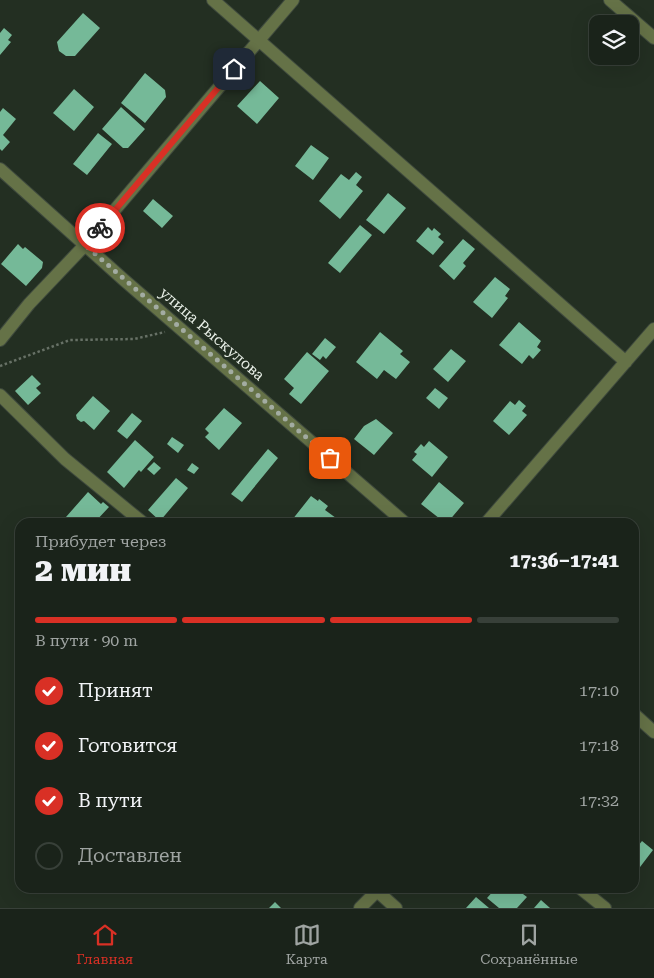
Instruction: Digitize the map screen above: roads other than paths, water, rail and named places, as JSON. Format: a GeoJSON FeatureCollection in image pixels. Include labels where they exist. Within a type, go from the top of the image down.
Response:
{"type":"FeatureCollection","features":[{"type":"Feature","properties":{"kind":"street"},"geometry":{"type":"LineString","coordinates":[[212,0],[259,39],[626,362]]}},
{"type":"Feature","properties":{"kind":"street"},"geometry":{"type":"LineString","coordinates":[[0,340],[29,304],[85,245],[293,0]]}},
{"type":"Feature","properties":{"kind":"street"},"geometry":{"type":"LineString","coordinates":[[610,0],[654,38]]}},
{"type":"Feature","properties":{"kind":"street","name":"улица Рыскулова"},"geometry":{"type":"LineString","coordinates":[[0,169],[399,518]]}},
{"type":"Feature","properties":{"kind":"street"},"geometry":{"type":"LineString","coordinates":[[490,518],[654,329]]}},
{"type":"Feature","properties":{"kind":"street"},"geometry":{"type":"LineString","coordinates":[[0,395],[65,458],[137,518]]}},
{"type":"Feature","properties":{"kind":"street"},"geometry":{"type":"LineString","coordinates":[[639,718],[654,732]]}},
{"type":"Feature","properties":{"kind":"street"},"geometry":{"type":"LineString","coordinates":[[360,908],[375,893]]}},
{"type":"Feature","properties":{"kind":"street"},"geometry":{"type":"LineString","coordinates":[[383,893],[396,908]]}},
{"type":"Feature","properties":{"kind":"street"},"geometry":{"type":"LineString","coordinates":[[586,893],[605,908]]}}]}
